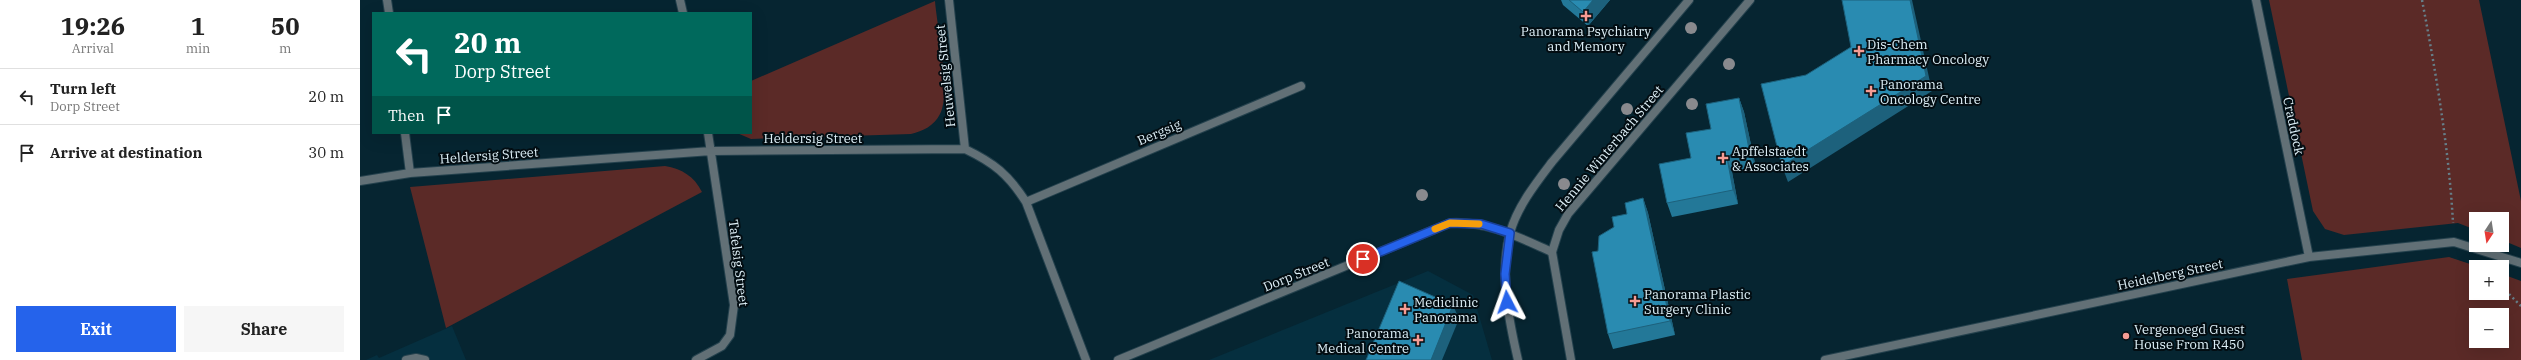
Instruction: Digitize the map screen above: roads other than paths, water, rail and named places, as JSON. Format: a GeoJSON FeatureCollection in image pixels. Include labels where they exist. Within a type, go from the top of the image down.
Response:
{"type":"FeatureCollection","features":[{"type":"Feature","properties":{"kind":"street"},"geometry":{"type":"LineString","coordinates":[[387,0],[389,12]]}},
{"type":"Feature","properties":{"kind":"street"},"geometry":{"type":"LineString","coordinates":[[680,0],[683,12]]}},
{"type":"Feature","properties":{"kind":"street","name":"Heuwelsig Street"},"geometry":{"type":"LineString","coordinates":[[949,0],[965,149]]}},
{"type":"Feature","properties":{"kind":"street"},"geometry":{"type":"LineString","coordinates":[[1518,360],[1508,316],[1505,274],[1510,233],[1533,188],[1552,162],[1688,0]]}},
{"type":"Feature","properties":{"kind":"street","name":"Hennie Winterbach Street"},"geometry":{"type":"LineString","coordinates":[[1571,360],[1552,252],[1559,230],[1568,214],[1750,0]]}},
{"type":"Feature","properties":{"kind":"street","name":"Craddock"},"geometry":{"type":"LineString","coordinates":[[2256,0],[2309,257]]}},
{"type":"Feature","properties":{"kind":"street","name":"Bergsig"},"geometry":{"type":"LineString","coordinates":[[1026,202],[1301,86]]}},
{"type":"Feature","properties":{"kind":"street"},"geometry":{"type":"LineString","coordinates":[[405,134],[410,173]]}},
{"type":"Feature","properties":{"kind":"street","name":"Tafelsig Street"},"geometry":{"type":"LineString","coordinates":[[696,360],[722,346],[730,335],[734,305],[708,134]]}},
{"type":"Feature","properties":{"kind":"street","name":"Heldersig Street"},"geometry":{"type":"LineString","coordinates":[[360,182],[410,173],[711,151],[965,149],[996,165],[1013,182],[1026,202],[1086,360]]}},
{"type":"Feature","properties":{"kind":"street","name":"Dorp Street"},"geometry":{"type":"LineString","coordinates":[[1118,360],[1450,223],[1481,224],[1510,233],[1552,252]]}},
{"type":"Feature","properties":{"kind":"street","name":"Heidelberg Street"},"geometry":{"type":"LineString","coordinates":[[1825,360],[2309,257],[2454,242],[2521,263]]}},
{"type":"Feature","properties":{"kind":"street"},"geometry":{"type":"LineString","coordinates":[[406,360],[416,358],[425,360]]}},
{"type":"Feature","properties":{"kind":"place","name":"Panorama Psychiatry and Memory"},"geometry":{"type":"Point","coordinates":[1586,16]}},
{"type":"Feature","properties":{"kind":"place","name":"Dis-Chem Pharmacy Oncology"},"geometry":{"type":"Point","coordinates":[1859,51]}},
{"type":"Feature","properties":{"kind":"place","name":"Panorama Oncology Centre"},"geometry":{"type":"Point","coordinates":[1871,91]}},
{"type":"Feature","properties":{"kind":"place","name":"Apffelstaedt & Associates"},"geometry":{"type":"Point","coordinates":[1723,158]}},
{"type":"Feature","properties":{"kind":"place","name":"Panorama Plastic Surgery Clinic"},"geometry":{"type":"Point","coordinates":[1635,301]}},
{"type":"Feature","properties":{"kind":"place","name":"Mediclinic Panorama"},"geometry":{"type":"Point","coordinates":[1405,309]}},
{"type":"Feature","properties":{"kind":"place","name":"Vergenoegd Guest House From R450"},"geometry":{"type":"Point","coordinates":[2126,336]}},
{"type":"Feature","properties":{"kind":"place","name":"Panorama Medical Centre"},"geometry":{"type":"Point","coordinates":[1418,340]}}]}
